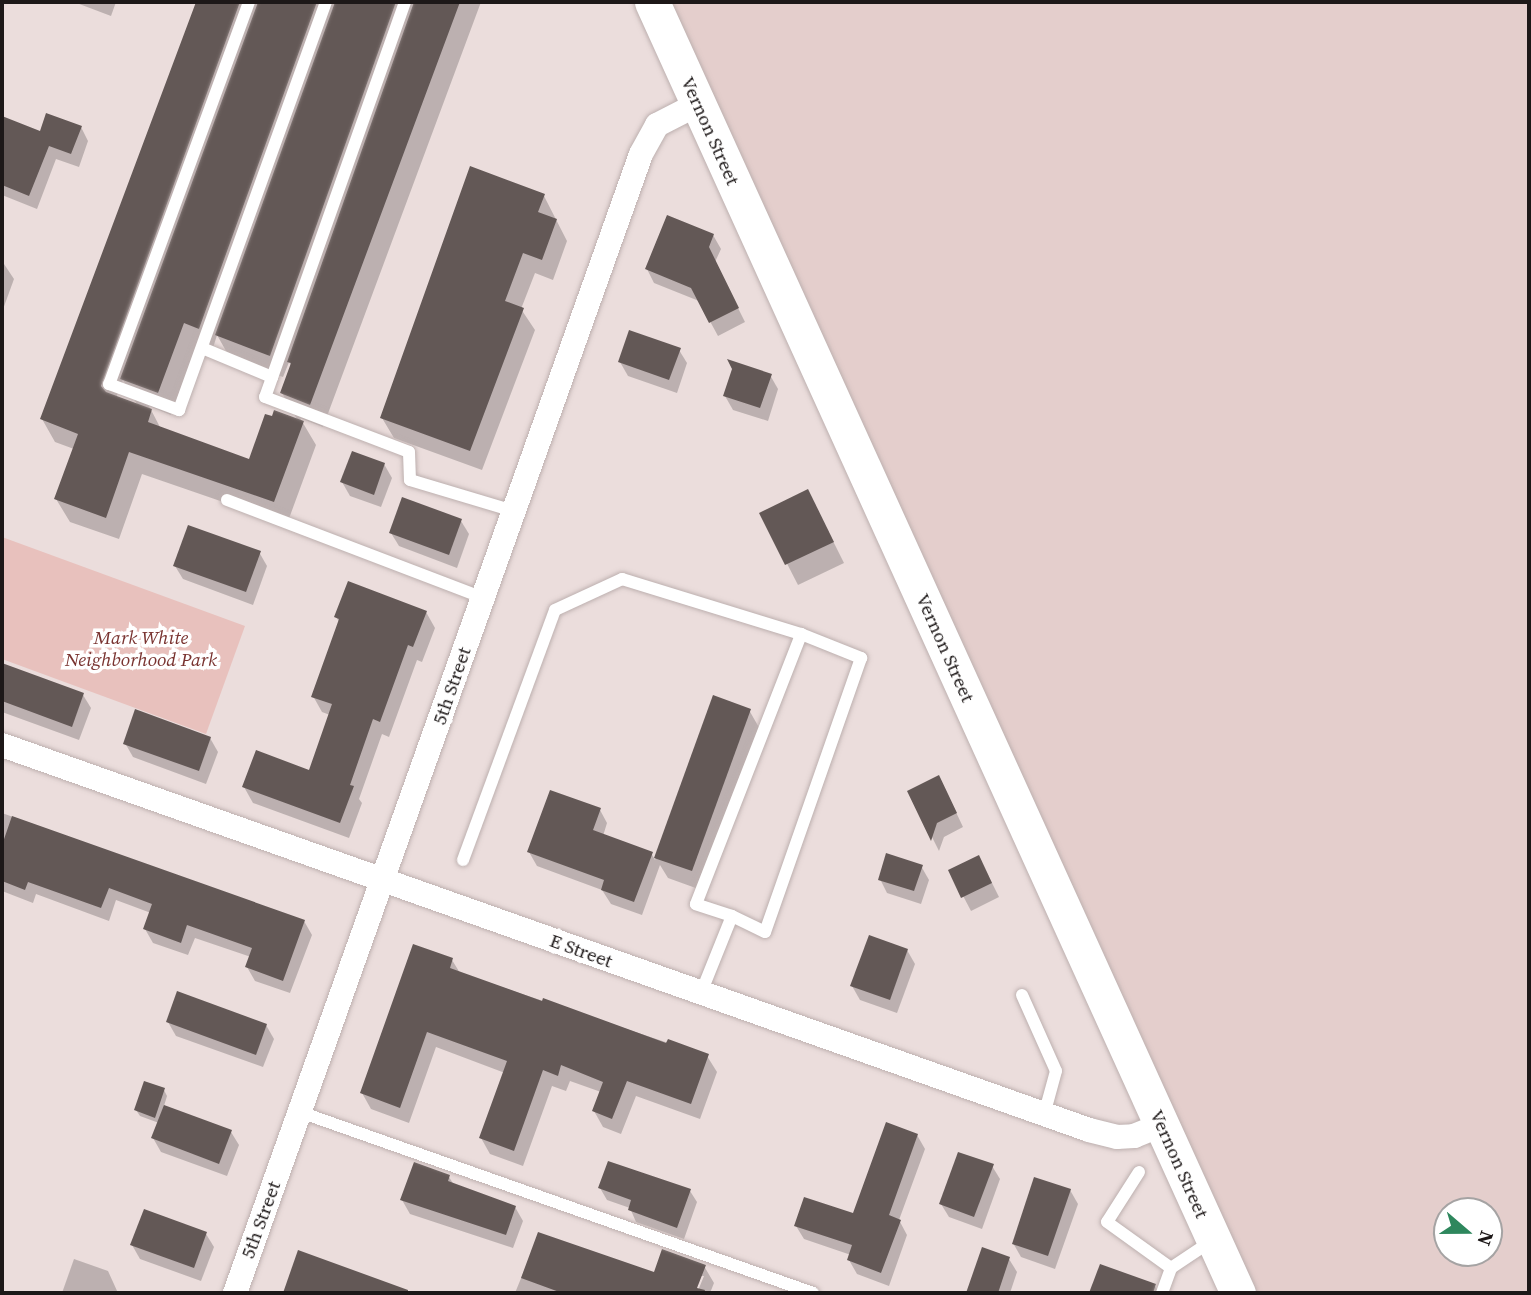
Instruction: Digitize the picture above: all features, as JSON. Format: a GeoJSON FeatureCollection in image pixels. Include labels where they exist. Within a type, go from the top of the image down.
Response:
{"type":"FeatureCollection","features":[{"type":"Feature","properties":{"kind":"main road","name":"Vernon Street"},"geometry":{"type":"LineString","coordinates":[[652,2],[1238,1293]]}},
{"type":"Feature","properties":{"kind":"street","name":"5th Street"},"geometry":{"type":"LineString","coordinates":[[235,1293],[641,153],[657,125],[698,104]]}},
{"type":"Feature","properties":{"kind":"street","name":"E Street"},"geometry":{"type":"LineString","coordinates":[[2,745],[1044,1115],[1117,1137],[1134,1136],[1161,1125]]}},
{"type":"Feature","properties":{"kind":"lane"},"geometry":{"type":"LineString","coordinates":[[249,2],[109,384],[179,410],[326,2]]}},
{"type":"Feature","properties":{"kind":"lane"},"geometry":{"type":"LineString","coordinates":[[405,2],[265,397],[409,452],[410,480],[514,512]]}},
{"type":"Feature","properties":{"kind":"lane"},"geometry":{"type":"LineString","coordinates":[[202,348],[272,377]]}},
{"type":"Feature","properties":{"kind":"lane"},"geometry":{"type":"LineString","coordinates":[[227,500],[483,598]]}},
{"type":"Feature","properties":{"kind":"lane"},"geometry":{"type":"LineString","coordinates":[[463,860],[555,610],[622,579],[801,634],[862,658],[765,932],[732,916],[696,904],[801,634]]}},
{"type":"Feature","properties":{"kind":"lane"},"geometry":{"type":"LineString","coordinates":[[701,993],[732,916]]}},
{"type":"Feature","properties":{"kind":"lane"},"geometry":{"type":"LineString","coordinates":[[1022,995],[1056,1071],[1044,1115]]}},
{"type":"Feature","properties":{"kind":"lane"},"geometry":{"type":"LineString","coordinates":[[300,1112],[813,1293]]}},
{"type":"Feature","properties":{"kind":"lane"},"geometry":{"type":"LineString","coordinates":[[1139,1172],[1107,1222],[1171,1268]]}},
{"type":"Feature","properties":{"kind":"lane"},"geometry":{"type":"LineString","coordinates":[[1162,1293],[1171,1268],[1214,1240]]}},
{"type":"Feature","properties":{"kind":"shaded area"},"geometry":{"type":"Polygon","coordinates":[[[660,2],[1529,2],[1529,1293],[1257,1293],[660,2]]]}},
{"type":"Feature","properties":{"kind":"green space","name":"Mark White Neighborhood Park"},"geometry":{"type":"Polygon","coordinates":[[[2,537],[245,626],[206,734],[2,659],[2,537]]]}},
{"type":"Feature","properties":{"kind":"building"},"geometry":{"type":"Polygon","coordinates":[[[196,2],[240,2],[101,386],[106,392],[152,409],[148,422],[249,459],[265,414],[272,416],[274,410],[304,421],[274,502],[129,452],[106,518],[54,499],[78,434],[40,419],[196,2]]]}},
{"type":"Feature","properties":{"kind":"building"},"geometry":{"type":"Polygon","coordinates":[[[258,2],[317,2],[199,329],[184,323],[158,393],[120,379],[258,2]]]}},
{"type":"Feature","properties":{"kind":"building"},"geometry":{"type":"Polygon","coordinates":[[[335,2],[396,2],[270,356],[215,335],[335,2]]]}},
{"type":"Feature","properties":{"kind":"building"},"geometry":{"type":"Polygon","coordinates":[[[414,2],[460,2],[310,405],[280,393],[291,363],[287,362],[414,2]]]}},
{"type":"Feature","properties":{"kind":"building"},"geometry":{"type":"Polygon","coordinates":[[[46,113],[82,126],[71,154],[49,146],[29,196],[2,185],[2,116],[40,131],[46,113]]]}},
{"type":"Feature","properties":{"kind":"building"},"geometry":{"type":"Polygon","coordinates":[[[470,166],[545,194],[538,212],[557,219],[542,260],[523,253],[505,301],[524,308],[470,451],[380,418],[470,166]]]}},
{"type":"Feature","properties":{"kind":"building"},"geometry":{"type":"Polygon","coordinates":[[[667,215],[714,234],[709,247],[739,308],[709,323],[691,288],[645,269],[667,215]]]}},
{"type":"Feature","properties":{"kind":"building"},"geometry":{"type":"Polygon","coordinates":[[[629,330],[681,348],[669,380],[618,362],[629,330]]]}},
{"type":"Feature","properties":{"kind":"building"},"geometry":{"type":"Polygon","coordinates":[[[727,359],[772,374],[760,408],[723,396],[732,369],[727,359]]]}},
{"type":"Feature","properties":{"kind":"building"},"geometry":{"type":"Polygon","coordinates":[[[352,451],[385,463],[374,495],[340,482],[352,451]]]}},
{"type":"Feature","properties":{"kind":"building"},"geometry":{"type":"Polygon","coordinates":[[[808,489],[834,542],[785,565],[759,513],[808,489]]]}},
{"type":"Feature","properties":{"kind":"building"},"geometry":{"type":"Polygon","coordinates":[[[402,497],[462,519],[449,555],[389,533],[402,497]]]}},
{"type":"Feature","properties":{"kind":"building"},"geometry":{"type":"Polygon","coordinates":[[[188,525],[261,551],[246,592],[173,566],[188,525]]]}},
{"type":"Feature","properties":{"kind":"building"},"geometry":{"type":"Polygon","coordinates":[[[348,581],[427,611],[413,647],[408,645],[380,722],[373,719],[350,785],[354,786],[340,823],[242,787],[256,750],[309,770],[332,704],[311,697],[339,619],[334,617],[348,581]]]}},
{"type":"Feature","properties":{"kind":"building"},"geometry":{"type":"Polygon","coordinates":[[[2,663],[84,693],[72,727],[2,701],[2,663]]]}},
{"type":"Feature","properties":{"kind":"building"},"geometry":{"type":"Polygon","coordinates":[[[713,695],[751,709],[692,871],[654,858],[713,695]]]}},
{"type":"Feature","properties":{"kind":"building"},"geometry":{"type":"Polygon","coordinates":[[[135,709],[211,737],[199,771],[123,744],[135,709]]]}},
{"type":"Feature","properties":{"kind":"building"},"geometry":{"type":"Polygon","coordinates":[[[939,775],[957,813],[937,823],[931,841],[907,791],[939,775]]]}},
{"type":"Feature","properties":{"kind":"building"},"geometry":{"type":"Polygon","coordinates":[[[550,790],[601,808],[593,830],[653,852],[634,902],[601,890],[604,880],[527,852],[550,790]]]}},
{"type":"Feature","properties":{"kind":"building"},"geometry":{"type":"Polygon","coordinates":[[[12,816],[305,920],[283,981],[245,967],[252,948],[187,925],[181,943],[143,929],[152,904],[109,888],[101,908],[28,882],[25,890],[2,881],[2,845],[12,816]]]}},
{"type":"Feature","properties":{"kind":"building"},"geometry":{"type":"Polygon","coordinates":[[[886,853],[923,865],[914,891],[878,880],[886,853]]]}},
{"type":"Feature","properties":{"kind":"building"},"geometry":{"type":"Polygon","coordinates":[[[979,855],[992,883],[961,898],[948,870],[979,855]]]}},
{"type":"Feature","properties":{"kind":"building"},"geometry":{"type":"Polygon","coordinates":[[[869,935],[908,949],[890,1000],[850,986],[869,935]]]}},
{"type":"Feature","properties":{"kind":"building"},"geometry":{"type":"Polygon","coordinates":[[[413,944],[453,958],[450,968],[542,1001],[543,998],[666,1043],[668,1039],[709,1054],[691,1104],[627,1081],[612,1119],[592,1111],[603,1082],[561,1065],[558,1076],[543,1070],[514,1151],[479,1138],[507,1061],[427,1032],[400,1108],[360,1093],[413,944]]]}},
{"type":"Feature","properties":{"kind":"building"},"geometry":{"type":"Polygon","coordinates":[[[177,991],[267,1024],[256,1055],[166,1022],[177,991]]]}},
{"type":"Feature","properties":{"kind":"building"},"geometry":{"type":"Polygon","coordinates":[[[144,1081],[165,1088],[155,1118],[134,1110],[144,1081]]]}},
{"type":"Feature","properties":{"kind":"building"},"geometry":{"type":"Polygon","coordinates":[[[164,1105],[232,1130],[219,1164],[151,1138],[164,1105]]]}},
{"type":"Feature","properties":{"kind":"building"},"geometry":{"type":"Polygon","coordinates":[[[886,1122],[918,1134],[889,1215],[901,1220],[881,1273],[847,1260],[852,1245],[794,1226],[804,1197],[853,1213],[886,1122]]]}},
{"type":"Feature","properties":{"kind":"building"},"geometry":{"type":"Polygon","coordinates":[[[958,1152],[994,1164],[974,1217],[939,1204],[958,1152]]]}},
{"type":"Feature","properties":{"kind":"building"},"geometry":{"type":"Polygon","coordinates":[[[608,1161],[691,1189],[677,1228],[628,1210],[631,1200],[598,1188],[608,1161]]]}},
{"type":"Feature","properties":{"kind":"building"},"geometry":{"type":"Polygon","coordinates":[[[414,1162],[450,1175],[448,1181],[516,1206],[506,1235],[400,1200],[414,1162]]]}},
{"type":"Feature","properties":{"kind":"building"},"geometry":{"type":"Polygon","coordinates":[[[1034,1177],[1071,1189],[1048,1256],[1012,1244],[1034,1177]]]}},
{"type":"Feature","properties":{"kind":"building"},"geometry":{"type":"Polygon","coordinates":[[[144,1209],[207,1232],[194,1268],[130,1245],[144,1209]]]}},
{"type":"Feature","properties":{"kind":"building"},"geometry":{"type":"Polygon","coordinates":[[[538,1232],[654,1272],[662,1249],[706,1265],[697,1288],[705,1290],[704,1293],[562,1293],[521,1278],[538,1232]]]}},
{"type":"Feature","properties":{"kind":"building"},"geometry":{"type":"Polygon","coordinates":[[[982,1247],[1010,1257],[998,1293],[966,1293],[982,1247]]]}},
{"type":"Feature","properties":{"kind":"building"},"geometry":{"type":"Polygon","coordinates":[[[298,1250],[408,1290],[408,1293],[283,1293],[298,1250]]]}},
{"type":"Feature","properties":{"kind":"building"},"geometry":{"type":"Polygon","coordinates":[[[1100,1264],[1156,1284],[1153,1293],[1089,1293],[1100,1264]]]}}]}
